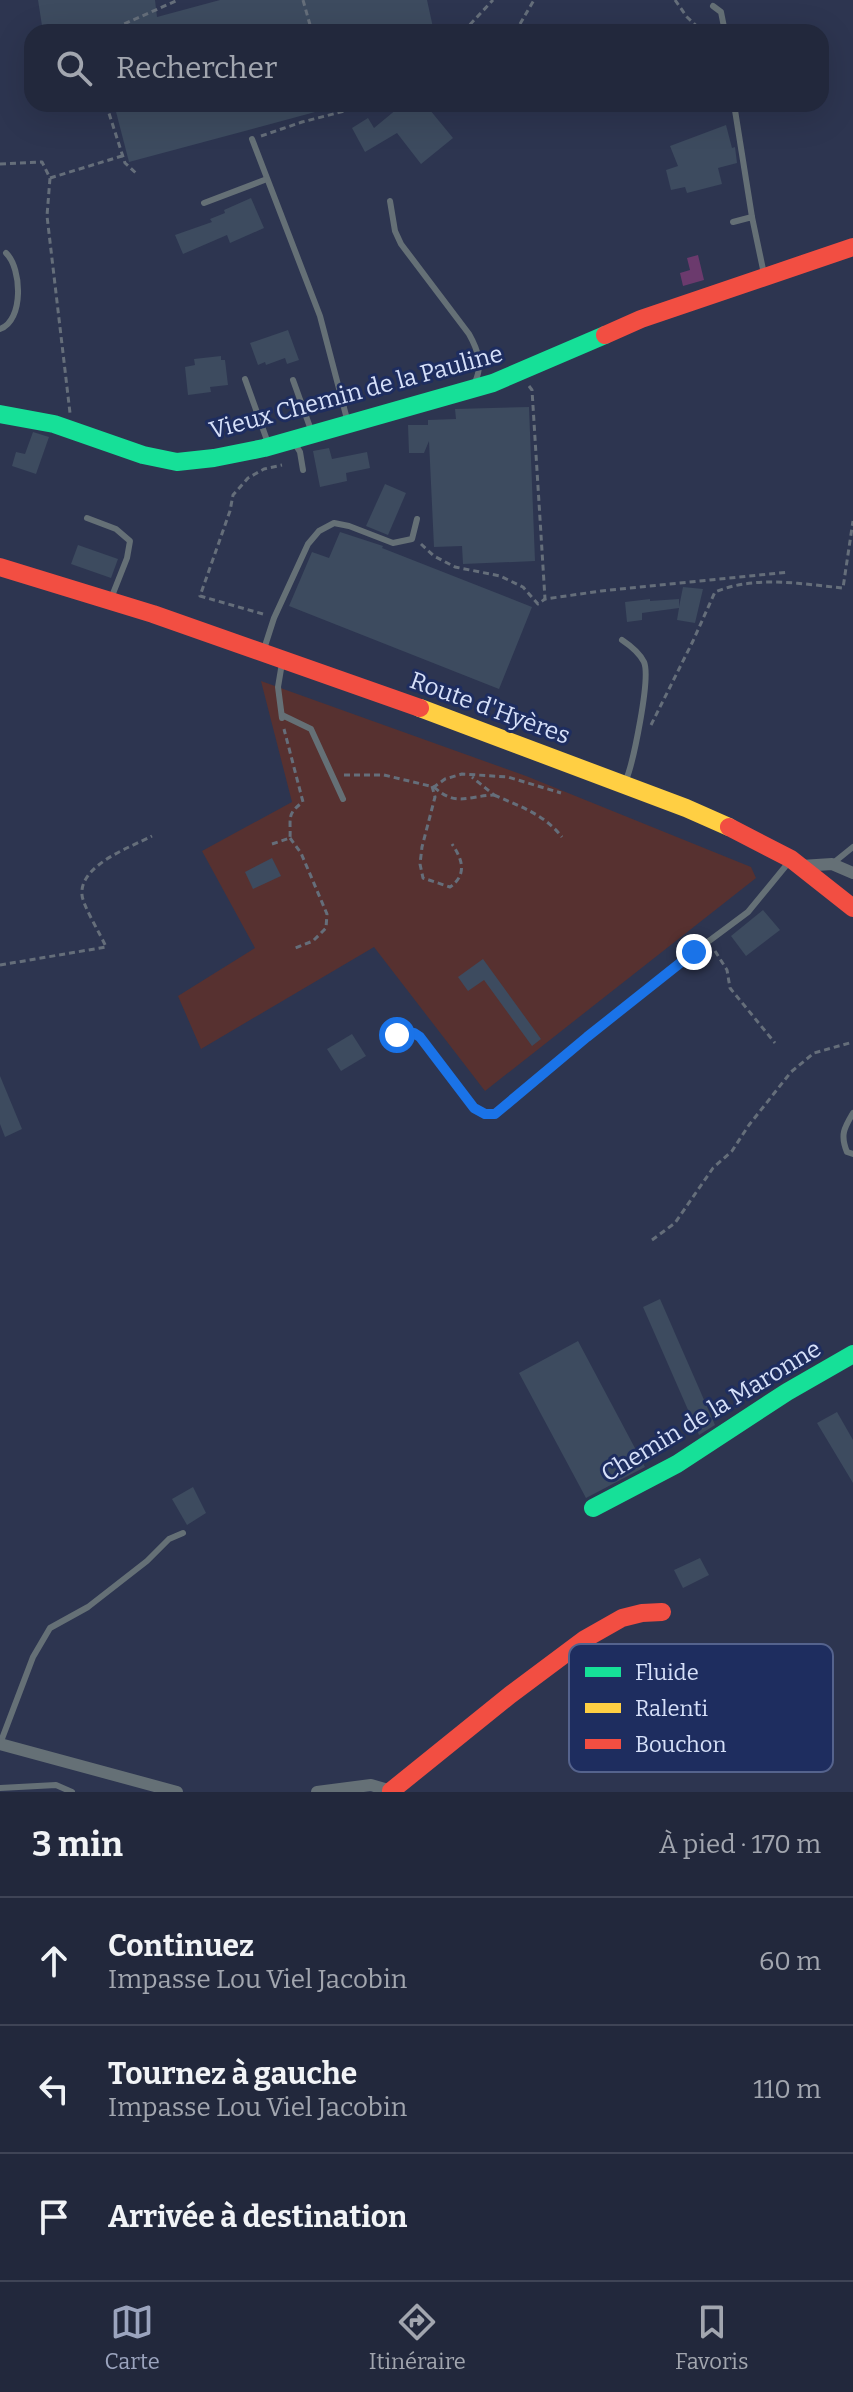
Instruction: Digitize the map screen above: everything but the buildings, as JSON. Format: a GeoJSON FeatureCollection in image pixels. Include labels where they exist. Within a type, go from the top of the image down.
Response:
{"type":"FeatureCollection","features":[{"type":"Feature","properties":{"kind":"street","name":"Vieux Chemin de la Pauline"},"geometry":{"type":"LineString","coordinates":[[0,414],[30,418],[143,455],[177,462],[214,458],[269,446],[514,375],[641,319],[853,247]]}},
{"type":"Feature","properties":{"kind":"street","name":"Route d'Hyères"},"geometry":{"type":"LineString","coordinates":[[0,555],[153,614],[397,699],[625,784],[746,834],[796,863],[853,908]]}},
{"type":"Feature","properties":{"kind":"street","name":"Route d'Hyères"},"geometry":{"type":"LineString","coordinates":[[0,567],[111,598]]}},
{"type":"Feature","properties":{"kind":"street"},"geometry":{"type":"LineString","coordinates":[[796,863],[832,864],[853,873]]}},
{"type":"Feature","properties":{"kind":"street","name":"Chemin de la Maronne"},"geometry":{"type":"LineString","coordinates":[[593,1508],[677,1464],[787,1392],[853,1354]]}},
{"type":"Feature","properties":{"kind":"street"},"geometry":{"type":"LineString","coordinates":[[578,1644],[622,1618],[662,1612]]}},
{"type":"Feature","properties":{"kind":"street"},"geometry":{"type":"LineString","coordinates":[[317,1792],[371,1785],[393,1791],[569,1651]]}},
{"type":"Feature","properties":{"kind":"street"},"geometry":{"type":"LineString","coordinates":[[0,1744],[177,1792]]}},
{"type":"Feature","properties":{"kind":"lane"},"geometry":{"type":"LineString","coordinates":[[713,6],[721,12],[723,24]]}},
{"type":"Feature","properties":{"kind":"lane"},"geometry":{"type":"LineString","coordinates":[[735,112],[765,278]]}},
{"type":"Feature","properties":{"kind":"lane"},"geometry":{"type":"LineString","coordinates":[[252,139],[320,316],[348,423]]}},
{"type":"Feature","properties":{"kind":"lane"},"geometry":{"type":"LineString","coordinates":[[204,203],[267,179]]}},
{"type":"Feature","properties":{"kind":"lane"},"geometry":{"type":"LineString","coordinates":[[390,201],[395,231],[401,244],[476,346],[478,376],[471,389]]}},
{"type":"Feature","properties":{"kind":"lane"},"geometry":{"type":"LineString","coordinates":[[733,222],[752,217]]}},
{"type":"Feature","properties":{"kind":"lane"},"geometry":{"type":"LineString","coordinates":[[0,329],[9,326],[16,314],[17,273],[10,255],[6,253]]}},
{"type":"Feature","properties":{"kind":"lane"},"geometry":{"type":"LineString","coordinates":[[245,379],[269,446]]}},
{"type":"Feature","properties":{"kind":"lane"},"geometry":{"type":"LineString","coordinates":[[293,380],[312,434]]}},
{"type":"Feature","properties":{"kind":"lane"},"geometry":{"type":"LineString","coordinates":[[293,439],[300,452],[303,470]]}},
{"type":"Feature","properties":{"kind":"lane"},"geometry":{"type":"LineString","coordinates":[[87,518],[116,529],[130,541],[127,558],[111,598]]}},
{"type":"Feature","properties":{"kind":"lane"},"geometry":{"type":"LineString","coordinates":[[263,653],[274,618],[308,544],[319,531],[334,523],[393,543],[412,539],[417,519]]}},
{"type":"Feature","properties":{"kind":"lane"},"geometry":{"type":"LineString","coordinates":[[622,640],[634,647],[646,665],[632,766],[625,784]]}},
{"type":"Feature","properties":{"kind":"lane"},"geometry":{"type":"LineString","coordinates":[[282,659],[278,687],[282,716],[311,729],[343,799]]}},
{"type":"Feature","properties":{"kind":"lane"},"geometry":{"type":"LineString","coordinates":[[832,864],[853,847]]}},
{"type":"Feature","properties":{"kind":"lane"},"geometry":{"type":"LineString","coordinates":[[384,1038],[414,1033],[420,1037],[474,1108],[485,1114],[495,1114],[612,1017],[748,912],[796,863]]}},
{"type":"Feature","properties":{"kind":"lane"},"geometry":{"type":"LineString","coordinates":[[853,1113],[843,1130],[842,1140],[847,1152],[853,1154]]}},
{"type":"Feature","properties":{"kind":"lane"},"geometry":{"type":"LineString","coordinates":[[0,1744],[33,1657],[50,1628],[88,1607],[147,1561],[169,1539],[183,1533]]}},
{"type":"Feature","properties":{"kind":"lane"},"geometry":{"type":"LineString","coordinates":[[0,1788],[56,1785],[72,1792]]}},
{"type":"Feature","properties":{"kind":"path"},"geometry":{"type":"LineString","coordinates":[[124,24],[178,0]]}},
{"type":"Feature","properties":{"kind":"path"},"geometry":{"type":"LineString","coordinates":[[303,0],[310,24]]}},
{"type":"Feature","properties":{"kind":"path"},"geometry":{"type":"LineString","coordinates":[[470,24],[493,0]]}},
{"type":"Feature","properties":{"kind":"path"},"geometry":{"type":"LineString","coordinates":[[520,24],[534,0]]}},
{"type":"Feature","properties":{"kind":"path"},"geometry":{"type":"LineString","coordinates":[[675,0],[694,24]]}},
{"type":"Feature","properties":{"kind":"path"},"geometry":{"type":"LineString","coordinates":[[108,112],[125,163],[138,175]]}},
{"type":"Feature","properties":{"kind":"path"},"geometry":{"type":"LineString","coordinates":[[252,139],[341,112]]}},
{"type":"Feature","properties":{"kind":"path"},"geometry":{"type":"LineString","coordinates":[[50,178],[122,156]]}},
{"type":"Feature","properties":{"kind":"path"},"geometry":{"type":"LineString","coordinates":[[0,164],[42,162],[50,178],[47,216],[72,431]]}},
{"type":"Feature","properties":{"kind":"path"},"geometry":{"type":"LineString","coordinates":[[514,375],[532,390],[545,599]]}},
{"type":"Feature","properties":{"kind":"path"},"geometry":{"type":"LineString","coordinates":[[274,618],[200,596],[233,495],[248,478],[264,469],[282,465]]}},
{"type":"Feature","properties":{"kind":"path"},"geometry":{"type":"LineString","coordinates":[[636,741],[647,735],[715,592],[727,587],[769,581],[843,588],[853,521]]}},
{"type":"Feature","properties":{"kind":"path"},"geometry":{"type":"LineString","coordinates":[[412,539],[455,567],[512,581],[523,587],[538,604],[545,599],[601,591],[789,572]]}},
{"type":"Feature","properties":{"kind":"path"},"geometry":{"type":"LineString","coordinates":[[282,716],[303,802],[292,810],[289,818],[290,838],[301,853],[327,914],[326,928],[313,941],[293,949]]}},
{"type":"Feature","properties":{"kind":"path"},"geometry":{"type":"LineString","coordinates":[[332,774],[384,775],[433,787],[443,796],[458,799],[494,795]]}},
{"type":"Feature","properties":{"kind":"path"},"geometry":{"type":"LineString","coordinates":[[433,787],[462,774],[508,777],[561,793]]}},
{"type":"Feature","properties":{"kind":"path"},"geometry":{"type":"LineString","coordinates":[[470,775],[494,795],[542,817],[562,837]]}},
{"type":"Feature","properties":{"kind":"path"},"geometry":{"type":"LineString","coordinates":[[433,787],[435,797],[420,864],[423,878],[450,887],[459,880],[463,868],[452,844]]}},
{"type":"Feature","properties":{"kind":"path"},"geometry":{"type":"LineString","coordinates":[[0,965],[106,947],[82,896],[84,883],[91,871],[105,860],[152,836]]}},
{"type":"Feature","properties":{"kind":"path"},"geometry":{"type":"LineString","coordinates":[[272,844],[290,838]]}},
{"type":"Feature","properties":{"kind":"path"},"geometry":{"type":"LineString","coordinates":[[707,942],[721,957],[730,988],[775,1043]]}},
{"type":"Feature","properties":{"kind":"path"},"geometry":{"type":"LineString","coordinates":[[652,1240],[675,1223],[713,1168],[732,1151],[791,1072],[814,1053],[853,1042]]}},
{"type":"Feature","properties":{"kind":"shaded area"},"geometry":{"type":"Polygon","coordinates":[[[698,255],[704,280],[683,286],[680,273],[690,270],[687,258],[698,255]]]}},
{"type":"Feature","properties":{"kind":"shaded area"},"geometry":{"type":"Polygon","coordinates":[[[261,681],[526,776],[751,867],[756,878],[485,1091],[374,947],[201,1049],[178,996],[255,948],[202,851],[292,802],[261,681]]]}},
{"type":"Feature","properties":{"kind":"traffic: fast"},"geometry":{"type":"LineString","coordinates":[[0,414],[54,424],[143,455],[177,462],[214,458],[264,448],[493,383],[605,335]]}},
{"type":"Feature","properties":{"kind":"traffic: fast"},"geometry":{"type":"LineString","coordinates":[[593,1508],[677,1464],[787,1392],[853,1354]]}},
{"type":"Feature","properties":{"kind":"traffic: slow"},"geometry":{"type":"LineString","coordinates":[[420,708],[729,827]]}},
{"type":"Feature","properties":{"kind":"traffic: jam"},"geometry":{"type":"LineString","coordinates":[[605,335],[641,319],[853,247]]}},
{"type":"Feature","properties":{"kind":"traffic: jam"},"geometry":{"type":"LineString","coordinates":[[0,567],[153,614],[420,708]]}},
{"type":"Feature","properties":{"kind":"traffic: jam"},"geometry":{"type":"LineString","coordinates":[[729,827],[791,859],[853,908]]}},
{"type":"Feature","properties":{"kind":"traffic: jam"},"geometry":{"type":"LineString","coordinates":[[578,1644],[622,1618],[662,1612]]}},
{"type":"Feature","properties":{"kind":"traffic: jam"},"geometry":{"type":"LineString","coordinates":[[391,1791],[569,1651]]}},
{"type":"Feature","properties":{"kind":"route"},"geometry":{"type":"LineString","coordinates":[[397,1035],[414,1033],[420,1037],[474,1108],[485,1114],[495,1114],[694,952]]}}]}
